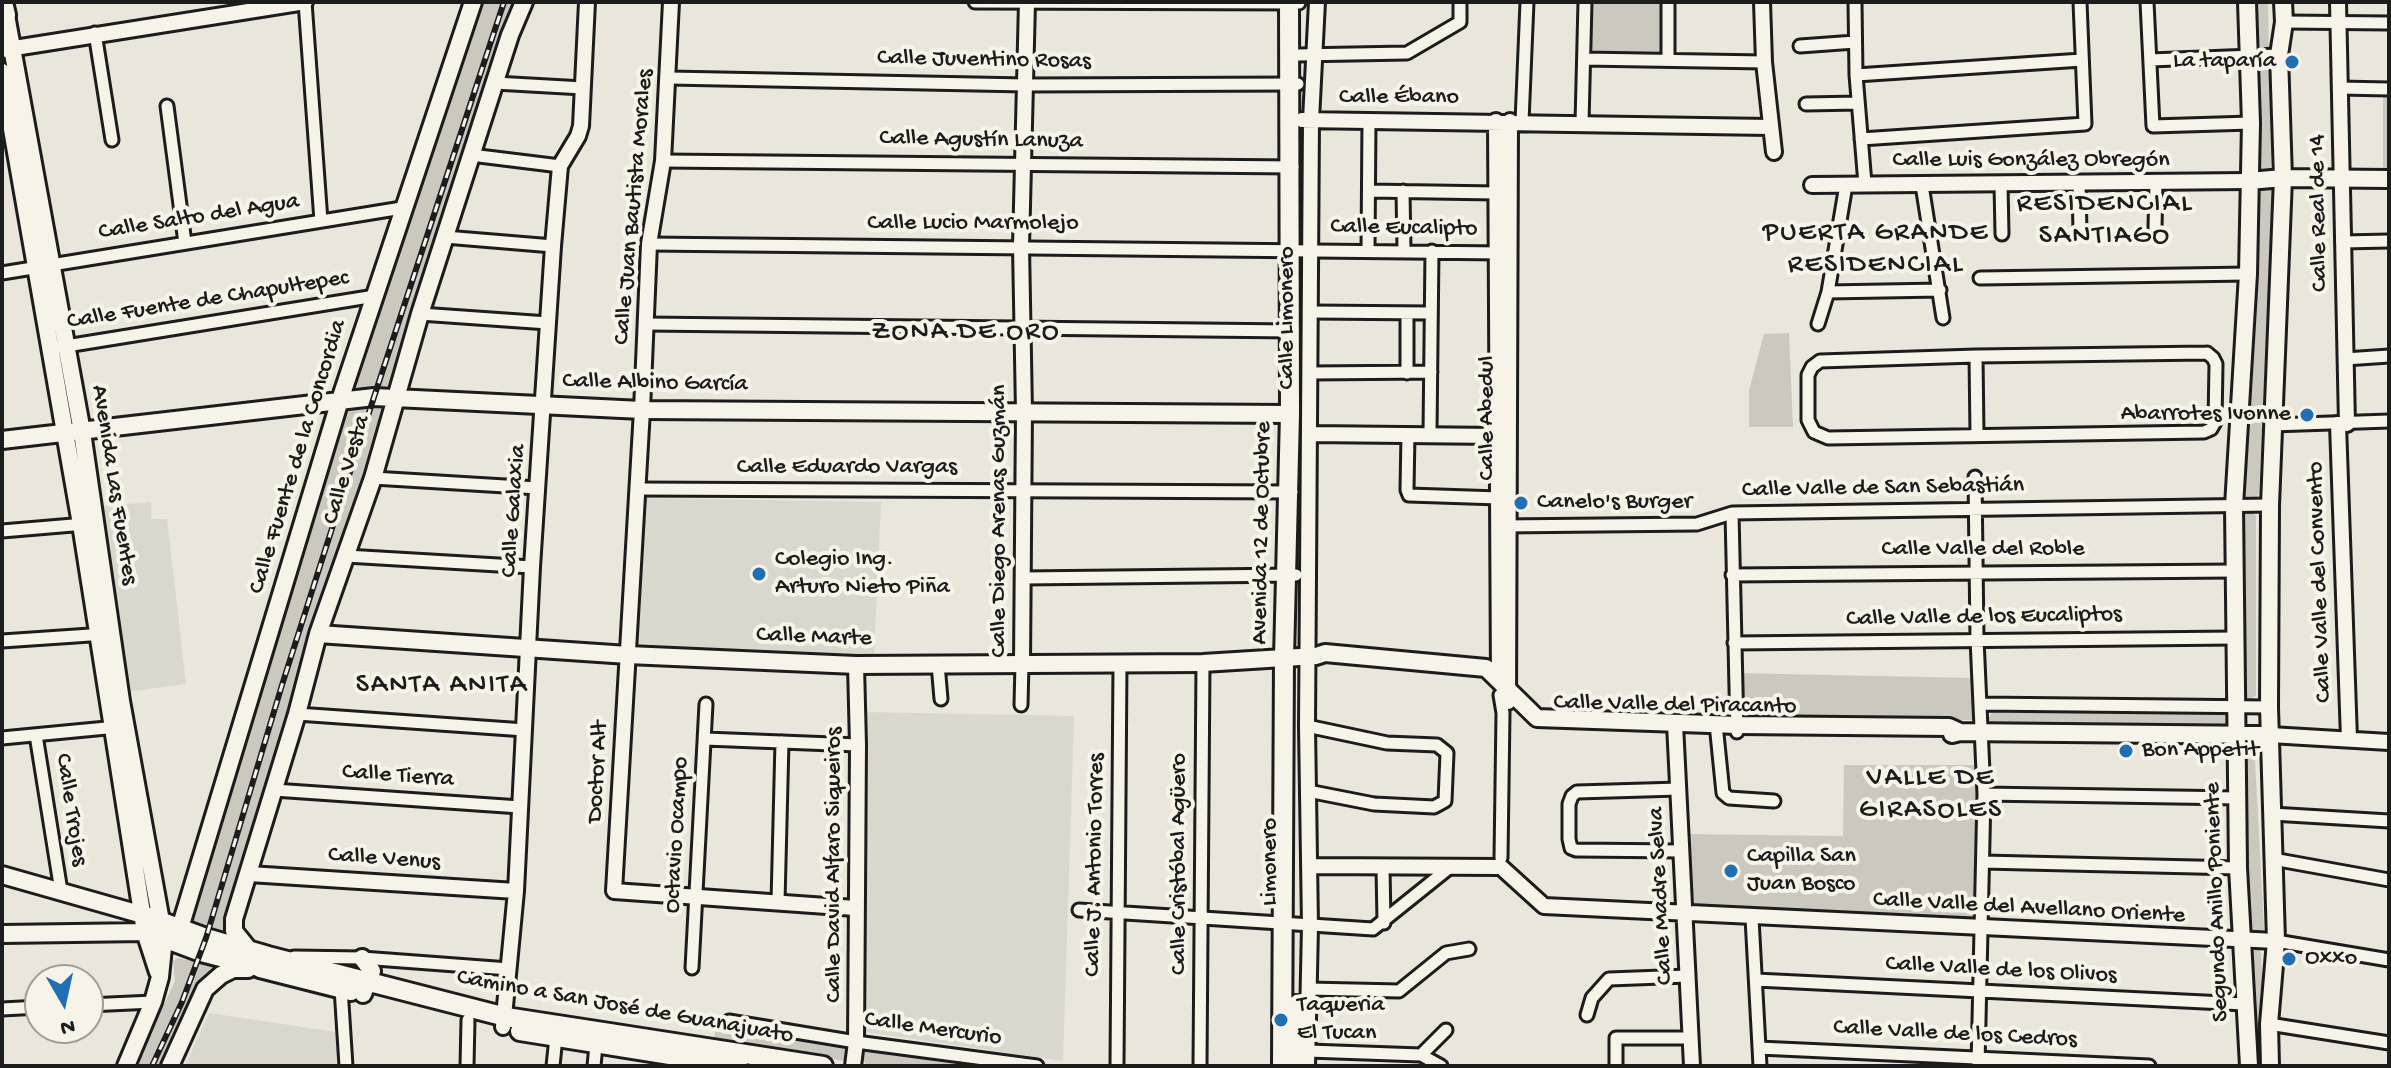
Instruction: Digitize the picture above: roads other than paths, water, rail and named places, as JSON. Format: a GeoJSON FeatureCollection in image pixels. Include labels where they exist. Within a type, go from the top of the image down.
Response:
{"type":"FeatureCollection","features":[{"type":"Feature","properties":{"kind":"main road","name":"Calle Fuente de la Concordia"},"geometry":{"type":"LineString","coordinates":[[159,927],[473,2]]}},
{"type":"Feature","properties":{"kind":"main road","name":"Calle Vesta"},"geometry":{"type":"LineString","coordinates":[[259,958],[234,931],[234,919],[297,714],[318,634],[373,478],[420,314],[510,35],[524,2]]}},
{"type":"Feature","properties":{"kind":"main road","name":"Avenida 12 de Octubre"},"geometry":{"type":"LineString","coordinates":[[1294,84],[1306,55],[1299,2]]}},
{"type":"Feature","properties":{"kind":"main road","name":"Avenida 12 de Octubre"},"geometry":{"type":"LineString","coordinates":[[1282,1066],[1296,926],[1301,657],[1292,575],[1292,492],[1299,414],[1293,331],[1299,250],[1293,167],[1299,120],[1294,84],[1299,2]]}},
{"type":"Feature","properties":{"kind":"main road","name":"Segundo Anillo Poniente"},"geometry":{"type":"LineString","coordinates":[[2247,2],[2251,123],[2248,274],[2236,389],[2234,506],[2238,868],[2249,1066]]}},
{"type":"Feature","properties":{"kind":"main road","name":"Segundo Anillo Poniente"},"geometry":{"type":"LineString","coordinates":[[2270,1066],[2269,1024],[2276,941],[2269,707],[2270,505],[2283,178],[2279,55],[2284,22],[2283,2]]}},
{"type":"Feature","properties":{"kind":"main road","name":"Avenida Las Fuentes"},"geometry":{"type":"LineString","coordinates":[[4,9],[17,162]]}},
{"type":"Feature","properties":{"kind":"main road","name":"Avenida Las Fuentes"},"geometry":{"type":"LineString","coordinates":[[2,72],[17,162],[66,346],[74,433],[104,634],[119,727],[159,927],[160,977],[126,1066]]}},
{"type":"Feature","properties":{"kind":"main road"},"geometry":{"type":"LineString","coordinates":[[2249,181],[2283,178],[2389,179]]}},
{"type":"Feature","properties":{"kind":"main road","name":"Avenida Las Fuentes"},"geometry":{"type":"LineString","coordinates":[[43,266],[49,349],[74,433]]}},
{"type":"Feature","properties":{"kind":"main road","name":"Calle Albino García"},"geometry":{"type":"LineString","coordinates":[[2,440],[340,400],[395,398],[642,410],[1299,414]]}},
{"type":"Feature","properties":{"kind":"main road","name":"Calle Marte"},"geometry":{"type":"LineString","coordinates":[[318,634],[628,655],[856,665],[1203,663],[1301,657]]}},
{"type":"Feature","properties":{"kind":"main road","name":"Calle Valle del Piracanto"},"geometry":{"type":"LineString","coordinates":[[1301,657],[1484,677],[1534,727],[1716,728],[1948,735],[1960,732],[2270,735]]}},
{"type":"Feature","properties":{"kind":"main road"},"geometry":{"type":"LineString","coordinates":[[2,875],[61,891],[159,927]]}},
{"type":"Feature","properties":{"kind":"main road","name":"Limonero"},"geometry":{"type":"LineString","coordinates":[[1296,926],[1296,1066]]}},
{"type":"Feature","properties":{"kind":"main road"},"geometry":{"type":"LineString","coordinates":[[2,934],[159,927]]}},
{"type":"Feature","properties":{"kind":"main road","name":"Camino a San José de Guanajuato"},"geometry":{"type":"LineString","coordinates":[[159,927],[468,1020],[505,1022],[823,1066]]}},
{"type":"Feature","properties":{"kind":"main road"},"geometry":{"type":"LineString","coordinates":[[170,1066],[205,989],[221,975],[259,958]]}},
{"type":"Feature","properties":{"kind":"main road","name":"Camino a San José de Guanajuato"},"geometry":{"type":"LineString","coordinates":[[259,958],[341,988],[365,989],[556,1037],[668,1060],[738,1066]]}},
{"type":"Feature","properties":{"kind":"main road"},"geometry":{"type":"LineString","coordinates":[[362,958],[372,971],[365,989]]}},
{"type":"Feature","properties":{"kind":"main road"},"geometry":{"type":"LineString","coordinates":[[668,1060],[669,1049],[679,1046],[745,1057],[756,1055]]}},
{"type":"Feature","properties":{"kind":"street"},"geometry":{"type":"LineString","coordinates":[[7,49],[305,2],[321,221]]}},
{"type":"Feature","properties":{"kind":"street","name":"Calle Galaxia"},"geometry":{"type":"LineString","coordinates":[[505,1022],[516,891],[532,567],[553,246],[560,166],[578,136],[587,2]]}},
{"type":"Feature","properties":{"kind":"street","name":"Calle Juan Bautista Morales"},"geometry":{"type":"LineString","coordinates":[[628,655],[649,244],[663,161],[671,2]]}},
{"type":"Feature","properties":{"kind":"street"},"geometry":{"type":"LineString","coordinates":[[975,2],[1299,2]]}},
{"type":"Feature","properties":{"kind":"street"},"geometry":{"type":"LineString","coordinates":[[1306,55],[1407,53],[1460,22],[1460,2]]}},
{"type":"Feature","properties":{"kind":"street"},"geometry":{"type":"LineString","coordinates":[[1527,2],[1509,121],[1770,127]]}},
{"type":"Feature","properties":{"kind":"street"},"geometry":{"type":"LineString","coordinates":[[1582,123],[1585,2]]}},
{"type":"Feature","properties":{"kind":"street"},"geometry":{"type":"LineString","coordinates":[[1668,2],[1668,60]]}},
{"type":"Feature","properties":{"kind":"street"},"geometry":{"type":"LineString","coordinates":[[1762,2],[1764,62],[1774,152]]}},
{"type":"Feature","properties":{"kind":"street"},"geometry":{"type":"LineString","coordinates":[[1857,2],[1856,75],[1865,184]]}},
{"type":"Feature","properties":{"kind":"street"},"geometry":{"type":"LineString","coordinates":[[1861,139],[2085,124],[2080,2]]}},
{"type":"Feature","properties":{"kind":"street"},"geometry":{"type":"LineString","coordinates":[[2147,2],[2153,126],[2251,123]]}},
{"type":"Feature","properties":{"kind":"street","name":"Calle Real de 14"},"geometry":{"type":"LineString","coordinates":[[2338,2],[2345,359],[2342,424]]}},
{"type":"Feature","properties":{"kind":"street","name":"Calle Diego Arenas Guzmán"},"geometry":{"type":"LineString","coordinates":[[1021,705],[1024,412],[1021,246],[1027,3]]}},
{"type":"Feature","properties":{"kind":"street"},"geometry":{"type":"LineString","coordinates":[[2284,22],[2389,23]]}},
{"type":"Feature","properties":{"kind":"street"},"geometry":{"type":"LineString","coordinates":[[95,33],[112,140]]}},
{"type":"Feature","properties":{"kind":"street"},"geometry":{"type":"LineString","coordinates":[[1800,46],[1855,42]]}},
{"type":"Feature","properties":{"kind":"street","name":"Calle Limonero"},"geometry":{"type":"LineString","coordinates":[[1306,55],[1299,120],[1299,250],[1311,312],[1310,373],[1299,414],[1310,434],[1301,657],[1307,726],[1309,866],[1296,926],[1309,989],[1307,1058]]}},
{"type":"Feature","properties":{"kind":"street"},"geometry":{"type":"LineString","coordinates":[[2150,60],[2279,55]]}},
{"type":"Feature","properties":{"kind":"street"},"geometry":{"type":"LineString","coordinates":[[1584,59],[1764,62]]}},
{"type":"Feature","properties":{"kind":"street"},"geometry":{"type":"LineString","coordinates":[[1856,75],[2082,60]]}},
{"type":"Feature","properties":{"kind":"street","name":"Calle Juventino Rosas"},"geometry":{"type":"LineString","coordinates":[[669,78],[1026,85],[1294,84]]}},
{"type":"Feature","properties":{"kind":"street"},"geometry":{"type":"LineString","coordinates":[[495,83],[583,88]]}},
{"type":"Feature","properties":{"kind":"street"},"geometry":{"type":"LineString","coordinates":[[2339,88],[2389,89]]}},
{"type":"Feature","properties":{"kind":"street"},"geometry":{"type":"LineString","coordinates":[[1806,104],[1858,103]]}},
{"type":"Feature","properties":{"kind":"street"},"geometry":{"type":"LineString","coordinates":[[167,106],[185,243]]}},
{"type":"Feature","properties":{"kind":"street","name":"Calle Ébano"},"geometry":{"type":"LineString","coordinates":[[1299,120],[1509,121]]}},
{"type":"Feature","properties":{"kind":"street"},"geometry":{"type":"LineString","coordinates":[[1368,250],[1369,120]]}},
{"type":"Feature","properties":{"kind":"street","name":"Calle Abedul"},"geometry":{"type":"LineString","coordinates":[[1503,253],[1496,193],[1509,121]]}},
{"type":"Feature","properties":{"kind":"street","name":"Calle Abedul"},"geometry":{"type":"LineString","coordinates":[[1501,862],[1504,695],[1503,253],[1509,121]]}},
{"type":"Feature","properties":{"kind":"street"},"geometry":{"type":"LineString","coordinates":[[471,155],[560,166]]}},
{"type":"Feature","properties":{"kind":"street","name":"Calle Agustín Lanuza"},"geometry":{"type":"LineString","coordinates":[[663,161],[1293,167]]}},
{"type":"Feature","properties":{"kind":"street","name":"Calle Luis González Obregón"},"geometry":{"type":"LineString","coordinates":[[1812,185],[2249,181]]}},
{"type":"Feature","properties":{"kind":"street"},"geometry":{"type":"LineString","coordinates":[[2155,228],[2156,182]]}},
{"type":"Feature","properties":{"kind":"street"},"geometry":{"type":"LineString","coordinates":[[2001,184],[2002,234]]}},
{"type":"Feature","properties":{"kind":"street"},"geometry":{"type":"LineString","coordinates":[[2079,184],[2080,232]]}},
{"type":"Feature","properties":{"kind":"street"},"geometry":{"type":"LineString","coordinates":[[1818,324],[1828,292],[1846,185]]}},
{"type":"Feature","properties":{"kind":"street"},"geometry":{"type":"LineString","coordinates":[[1922,185],[1943,318]]}},
{"type":"Feature","properties":{"kind":"street"},"geometry":{"type":"LineString","coordinates":[[1369,191],[1496,193]]}},
{"type":"Feature","properties":{"kind":"street"},"geometry":{"type":"LineString","coordinates":[[1403,191],[1404,250]]}},
{"type":"Feature","properties":{"kind":"street","name":"Calle Salto del Agua"},"geometry":{"type":"LineString","coordinates":[[2,273],[402,208]]}},
{"type":"Feature","properties":{"kind":"street"},"geometry":{"type":"LineString","coordinates":[[445,237],[553,246]]}},
{"type":"Feature","properties":{"kind":"street"},"geometry":{"type":"LineString","coordinates":[[2342,242],[2389,241]]}},
{"type":"Feature","properties":{"kind":"street","name":"Calle Lucio Marmolejo"},"geometry":{"type":"LineString","coordinates":[[649,244],[1299,250]]}},
{"type":"Feature","properties":{"kind":"street","name":"Calle Eucalipto"},"geometry":{"type":"LineString","coordinates":[[1299,250],[1503,253]]}},
{"type":"Feature","properties":{"kind":"street"},"geometry":{"type":"LineString","coordinates":[[1430,433],[1432,251]]}},
{"type":"Feature","properties":{"kind":"street"},"geometry":{"type":"LineString","coordinates":[[1980,278],[2248,274]]}},
{"type":"Feature","properties":{"kind":"street"},"geometry":{"type":"LineString","coordinates":[[1828,292],[1940,290]]}},
{"type":"Feature","properties":{"kind":"street","name":"Calle Fuente de Chapultepec"},"geometry":{"type":"LineString","coordinates":[[49,349],[375,296]]}},
{"type":"Feature","properties":{"kind":"street"},"geometry":{"type":"LineString","coordinates":[[1311,312],[1431,313]]}},
{"type":"Feature","properties":{"kind":"street"},"geometry":{"type":"LineString","coordinates":[[1407,313],[1407,373]]}},
{"type":"Feature","properties":{"kind":"street"},"geometry":{"type":"LineString","coordinates":[[420,314],[548,323]]}},
{"type":"Feature","properties":{"kind":"street"},"geometry":{"type":"LineString","coordinates":[[646,324],[1293,331]]}},
{"type":"Feature","properties":{"kind":"street"},"geometry":{"type":"LineString","coordinates":[[2207,353],[2216,364],[2215,422],[2211,429],[2204,432],[1828,438],[1814,432],[1808,420],[1808,375],[1820,361],[1976,356],[2207,353]]}},
{"type":"Feature","properties":{"kind":"street"},"geometry":{"type":"LineString","coordinates":[[1976,356],[1977,435]]}},
{"type":"Feature","properties":{"kind":"street"},"geometry":{"type":"LineString","coordinates":[[2345,359],[2389,356]]}},
{"type":"Feature","properties":{"kind":"street","name":"Calle Abedul"},"geometry":{"type":"LineString","coordinates":[[1504,370],[1498,436],[1504,454],[1499,498],[1504,526]]}},
{"type":"Feature","properties":{"kind":"street"},"geometry":{"type":"LineString","coordinates":[[1310,373],[1431,372]]}},
{"type":"Feature","properties":{"kind":"street"},"geometry":{"type":"LineString","coordinates":[[2215,389],[2236,389]]}},
{"type":"Feature","properties":{"kind":"street"},"geometry":{"type":"LineString","coordinates":[[2272,425],[2389,421]]}},
{"type":"Feature","properties":{"kind":"street","name":"Calle Valle del Convento"},"geometry":{"type":"LineString","coordinates":[[2342,424],[2349,739]]}},
{"type":"Feature","properties":{"kind":"street"},"geometry":{"type":"LineString","coordinates":[[1310,434],[1498,436]]}},
{"type":"Feature","properties":{"kind":"street"},"geometry":{"type":"LineString","coordinates":[[1408,434],[1409,495],[1499,498]]}},
{"type":"Feature","properties":{"kind":"street"},"geometry":{"type":"LineString","coordinates":[[1975,477],[1979,732],[1984,794],[1978,1062]]}},
{"type":"Feature","properties":{"kind":"street"},"geometry":{"type":"LineString","coordinates":[[373,478],[538,488]]}},
{"type":"Feature","properties":{"kind":"street","name":"Calle Eduardo Vargas"},"geometry":{"type":"LineString","coordinates":[[637,489],[1292,492]]}},
{"type":"Feature","properties":{"kind":"street","name":"Calle Valle de San Sebastián"},"geometry":{"type":"LineString","coordinates":[[1504,526],[1697,524],[1732,513],[2270,505]]}},
{"type":"Feature","properties":{"kind":"street"},"geometry":{"type":"LineString","coordinates":[[1732,513],[1737,729]]}},
{"type":"Feature","properties":{"kind":"street"},"geometry":{"type":"LineString","coordinates":[[2,531],[88,524]]}},
{"type":"Feature","properties":{"kind":"street"},"geometry":{"type":"LineString","coordinates":[[346,556],[532,567]]}},
{"type":"Feature","properties":{"kind":"street","name":"Calle Valle del Roble"},"geometry":{"type":"LineString","coordinates":[[1732,575],[2235,571]]}},
{"type":"Feature","properties":{"kind":"street"},"geometry":{"type":"LineString","coordinates":[[1023,578],[1292,575]]}},
{"type":"Feature","properties":{"kind":"street"},"geometry":{"type":"LineString","coordinates":[[2,641],[104,634]]}},
{"type":"Feature","properties":{"kind":"street","name":"Calle Valle de los Eucaliptos"},"geometry":{"type":"LineString","coordinates":[[1734,643],[2235,638]]}},
{"type":"Feature","properties":{"kind":"street","name":"Doctor Alt"},"geometry":{"type":"LineString","coordinates":[[628,655],[614,891],[697,897]]}},
{"type":"Feature","properties":{"kind":"street","name":"Calle Cristóbal Agüero"},"geometry":{"type":"LineString","coordinates":[[1200,1066],[1203,663]]}},
{"type":"Feature","properties":{"kind":"street"},"geometry":{"type":"LineString","coordinates":[[938,664],[941,699]]}},
{"type":"Feature","properties":{"kind":"street","name":"Calle J. Antonio Torres"},"geometry":{"type":"LineString","coordinates":[[1117,1066],[1120,664]]}},
{"type":"Feature","properties":{"kind":"street","name":"Calle David Alfaro Siqueiros"},"geometry":{"type":"LineString","coordinates":[[853,1066],[856,1042],[856,665]]}},
{"type":"Feature","properties":{"kind":"street","name":"Octavio Ocampo"},"geometry":{"type":"LineString","coordinates":[[692,968],[706,704]]}},
{"type":"Feature","properties":{"kind":"street"},"geometry":{"type":"LineString","coordinates":[[1980,704],[2269,707]]}},
{"type":"Feature","properties":{"kind":"street"},"geometry":{"type":"LineString","coordinates":[[297,714],[525,730]]}},
{"type":"Feature","properties":{"kind":"street"},"geometry":{"type":"LineString","coordinates":[[1307,726],[1387,743],[1437,745],[1447,753],[1445,801],[1434,807],[1374,804],[1308,791]]}},
{"type":"Feature","properties":{"kind":"street"},"geometry":{"type":"LineString","coordinates":[[2,738],[119,727]]}},
{"type":"Feature","properties":{"kind":"street","name":"Calle Madre Selva"},"geometry":{"type":"LineString","coordinates":[[1675,728],[1692,1066]]}},
{"type":"Feature","properties":{"kind":"street"},"geometry":{"type":"LineString","coordinates":[[1716,728],[1723,793],[1729,798],[1774,801]]}},
{"type":"Feature","properties":{"kind":"street","name":"Calle Trojes"},"geometry":{"type":"LineString","coordinates":[[36,735],[61,891]]}},
{"type":"Feature","properties":{"kind":"street"},"geometry":{"type":"LineString","coordinates":[[2270,735],[2389,742]]}},
{"type":"Feature","properties":{"kind":"street"},"geometry":{"type":"LineString","coordinates":[[705,739],[858,745]]}},
{"type":"Feature","properties":{"kind":"street"},"geometry":{"type":"LineString","coordinates":[[778,902],[782,742]]}},
{"type":"Feature","properties":{"kind":"street"},"geometry":{"type":"LineString","coordinates":[[1679,789],[1577,792],[1569,804],[1571,848],[1682,851]]}},
{"type":"Feature","properties":{"kind":"street","name":"Calle Tierra"},"geometry":{"type":"LineString","coordinates":[[274,790],[520,807]]}},
{"type":"Feature","properties":{"kind":"street"},"geometry":{"type":"LineString","coordinates":[[1984,794],[2238,798]]}},
{"type":"Feature","properties":{"kind":"street"},"geometry":{"type":"LineString","coordinates":[[2272,814],[2389,821]]}},
{"type":"Feature","properties":{"kind":"street"},"geometry":{"type":"LineString","coordinates":[[2273,859],[2389,880]]}},
{"type":"Feature","properties":{"kind":"street"},"geometry":{"type":"LineString","coordinates":[[1309,866],[1449,868],[1501,862]]}},
{"type":"Feature","properties":{"kind":"street","name":"Calle Valle del Avellano Oriente"},"geometry":{"type":"LineString","coordinates":[[1501,862],[1544,906],[2276,941]]}},
{"type":"Feature","properties":{"kind":"street"},"geometry":{"type":"LineString","coordinates":[[1983,862],[2238,868]]}},
{"type":"Feature","properties":{"kind":"street"},"geometry":{"type":"LineString","coordinates":[[1383,867],[1384,923]]}},
{"type":"Feature","properties":{"kind":"street"},"geometry":{"type":"LineString","coordinates":[[1079,910],[1373,929],[1449,868]]}},
{"type":"Feature","properties":{"kind":"street","name":"Calle Venus"},"geometry":{"type":"LineString","coordinates":[[249,874],[516,891]]}},
{"type":"Feature","properties":{"kind":"street"},"geometry":{"type":"LineString","coordinates":[[697,897],[855,908]]}},
{"type":"Feature","properties":{"kind":"street"},"geometry":{"type":"LineString","coordinates":[[1752,918],[1760,1066]]}},
{"type":"Feature","properties":{"kind":"street"},"geometry":{"type":"LineString","coordinates":[[2276,941],[2389,960]]}},
{"type":"Feature","properties":{"kind":"street"},"geometry":{"type":"LineString","coordinates":[[1309,989],[1399,991],[1446,953],[1469,949]]}},
{"type":"Feature","properties":{"kind":"street"},"geometry":{"type":"LineString","coordinates":[[259,958],[362,958],[509,969]]}},
{"type":"Feature","properties":{"kind":"street"},"geometry":{"type":"LineString","coordinates":[[1587,1015],[1592,998],[1609,979],[1688,976]]}},
{"type":"Feature","properties":{"kind":"street","name":"Calle Valle de los Olivos"},"geometry":{"type":"LineString","coordinates":[[1756,980],[2245,1004]]}},
{"type":"Feature","properties":{"kind":"street"},"geometry":{"type":"LineString","coordinates":[[341,988],[346,1066]]}},
{"type":"Feature","properties":{"kind":"street"},"geometry":{"type":"LineString","coordinates":[[104,1004],[153,1002]]}},
{"type":"Feature","properties":{"kind":"street"},"geometry":{"type":"LineString","coordinates":[[2,1009],[24,1008]]}},
{"type":"Feature","properties":{"kind":"street"},"geometry":{"type":"LineString","coordinates":[[467,1066],[468,1020]]}},
{"type":"Feature","properties":{"kind":"street","name":"Calle Mercurio"},"geometry":{"type":"LineString","coordinates":[[729,1021],[856,1042],[1037,1066]]}},
{"type":"Feature","properties":{"kind":"street"},"geometry":{"type":"LineString","coordinates":[[2269,1024],[2389,1043]]}},
{"type":"Feature","properties":{"kind":"street"},"geometry":{"type":"LineString","coordinates":[[1421,1055],[1446,1030]]}},
{"type":"Feature","properties":{"kind":"street"},"geometry":{"type":"LineString","coordinates":[[553,1066],[556,1037]]}},
{"type":"Feature","properties":{"kind":"street"},"geometry":{"type":"LineString","coordinates":[[1616,1066],[1616,1038],[1691,1038]]}},
{"type":"Feature","properties":{"kind":"street"},"geometry":{"type":"LineString","coordinates":[[594,1066],[596,1045]]}},
{"type":"Feature","properties":{"kind":"street","name":"Calle Valle de los Cedros"},"geometry":{"type":"LineString","coordinates":[[1759,1048],[1978,1062],[2149,1066]]}},
{"type":"Feature","properties":{"kind":"street"},"geometry":{"type":"LineString","coordinates":[[1307,1058],[1421,1055],[1441,1066]]}},
{"type":"Feature","properties":{"kind":"railway"},"geometry":{"type":"LineString","coordinates":[[152,1066],[182,1002],[206,938],[282,685],[504,2]]}},
{"type":"Feature","properties":{"kind":"place","name":"La taparía"},"geometry":{"type":"Point","coordinates":[2292,62]}},
{"type":"Feature","properties":{"kind":"place","name":"Abarrotes Ivonne"},"geometry":{"type":"Point","coordinates":[2307,415]}},
{"type":"Feature","properties":{"kind":"place","name":"Canelo's Burger"},"geometry":{"type":"Point","coordinates":[1521,503]}},
{"type":"Feature","properties":{"kind":"place","name":"Colegio Ing. Arturo Nieto Piña"},"geometry":{"type":"Point","coordinates":[759,574]}},
{"type":"Feature","properties":{"kind":"place","name":"Bon Appetit"},"geometry":{"type":"Point","coordinates":[2126,751]}},
{"type":"Feature","properties":{"kind":"place","name":"Capilla San Juan Bosco"},"geometry":{"type":"Point","coordinates":[1731,871]}},
{"type":"Feature","properties":{"kind":"place","name":"Oxxo"},"geometry":{"type":"Point","coordinates":[2289,959]}},
{"type":"Feature","properties":{"kind":"place","name":"Taqueria El Tucan"},"geometry":{"type":"Point","coordinates":[1281,1020]}},
{"type":"Feature","properties":{"kind":"district","name":"RESIDENCIAL SANTIAGO"},"geometry":{"type":"Point","coordinates":[2105,222]}},
{"type":"Feature","properties":{"kind":"district","name":"PUERTA GRANDE RESIDENCIAL"},"geometry":{"type":"Point","coordinates":[1876,251]}},
{"type":"Feature","properties":{"kind":"district","name":"ZONA DE ORO"},"geometry":{"type":"Point","coordinates":[966,334]}},
{"type":"Feature","properties":{"kind":"district","name":"SANTA ANITA"},"geometry":{"type":"Point","coordinates":[442,687]}},
{"type":"Feature","properties":{"kind":"district","name":"VALLE DE GIRASOLES"},"geometry":{"type":"Point","coordinates":[1931,796]}}]}
